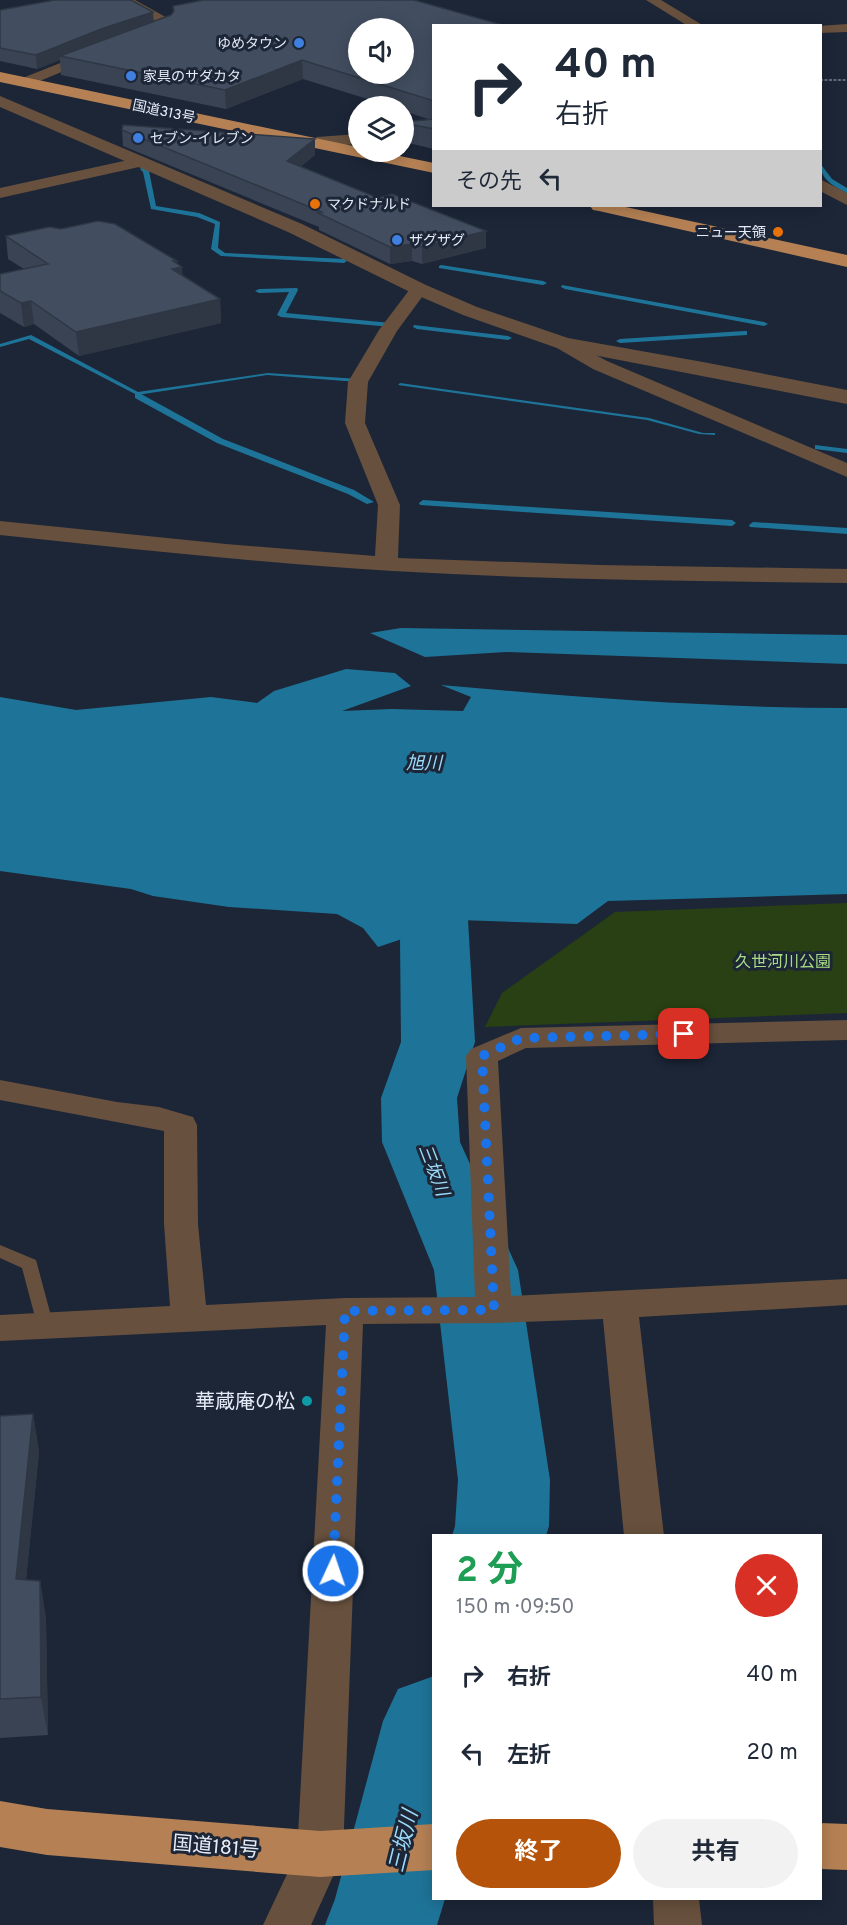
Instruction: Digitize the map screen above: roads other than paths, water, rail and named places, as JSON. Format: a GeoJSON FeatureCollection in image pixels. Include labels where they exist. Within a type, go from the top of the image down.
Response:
{"type":"FeatureCollection","features":[{"type":"Feature","properties":{"kind":"highway","name":"国道313号"},"geometry":{"type":"LineString","coordinates":[[0,77],[432,168]]}},
{"type":"Feature","properties":{"kind":"highway"},"geometry":{"type":"LineString","coordinates":[[604,207],[847,261]]}},
{"type":"Feature","properties":{"kind":"highway","name":"国道181号"},"geometry":{"type":"LineString","coordinates":[[0,1824],[47,1832],[320,1854],[432,1847]]}},
{"type":"Feature","properties":{"kind":"highway"},"geometry":{"type":"LineString","coordinates":[[822,1846],[847,1847]]}},
{"type":"Feature","properties":{"kind":"street"},"geometry":{"type":"LineString","coordinates":[[126,0],[166,23],[166,28],[127,41]]}},
{"type":"Feature","properties":{"kind":"street"},"geometry":{"type":"LineString","coordinates":[[652,0],[694,24]]}},
{"type":"Feature","properties":{"kind":"street"},"geometry":{"type":"LineString","coordinates":[[822,29],[847,28]]}},
{"type":"Feature","properties":{"kind":"street"},"geometry":{"type":"LineString","coordinates":[[0,92],[108,48]]}},
{"type":"Feature","properties":{"kind":"street"},"geometry":{"type":"LineString","coordinates":[[0,101],[295,228],[419,290],[470,311],[564,344],[703,368],[847,397]]}},
{"type":"Feature","properties":{"kind":"street"},"geometry":{"type":"LineString","coordinates":[[317,142],[348,140]]}},
{"type":"Feature","properties":{"kind":"street"},"geometry":{"type":"LineString","coordinates":[[0,192],[142,162]]}},
{"type":"Feature","properties":{"kind":"street"},"geometry":{"type":"LineString","coordinates":[[822,185],[847,200]]}},
{"type":"Feature","properties":{"kind":"street"},"geometry":{"type":"LineString","coordinates":[[386,563],[389,505],[355,423],[358,382],[388,330],[419,290]]}},
{"type":"Feature","properties":{"kind":"street"},"geometry":{"type":"LineString","coordinates":[[564,344],[600,365],[847,471]]}},
{"type":"Feature","properties":{"kind":"street"},"geometry":{"type":"LineString","coordinates":[[0,528],[134,542],[450,567],[660,574],[847,576]]}},
{"type":"Feature","properties":{"kind":"street"},"geometry":{"type":"LineString","coordinates":[[494,1310],[482,1056],[521,1038],[847,1030]]}},
{"type":"Feature","properties":{"kind":"street"},"geometry":{"type":"LineString","coordinates":[[0,1090],[117,1113],[159,1118],[180,1125],[181,1224],[189,1318]]}},
{"type":"Feature","properties":{"kind":"street"},"geometry":{"type":"LineString","coordinates":[[0,1328],[345,1311],[494,1310],[620,1305],[847,1292]]}},
{"type":"Feature","properties":{"kind":"street"},"geometry":{"type":"LineString","coordinates":[[620,1305],[644,1534]]}},
{"type":"Feature","properties":{"kind":"street"},"geometry":{"type":"LineString","coordinates":[[287,1925],[320,1854],[345,1311]]}},
{"type":"Feature","properties":{"kind":"street"},"geometry":{"type":"LineString","coordinates":[[676,1900],[678,1925]]}},
{"type":"Feature","properties":{"kind":"lane"},"geometry":{"type":"LineString","coordinates":[[0,1251],[30,1264],[45,1327]]}},
{"type":"Feature","properties":{"kind":"water"},"geometry":{"type":"Polygon","coordinates":[[[31,335],[138,392],[268,373],[359,379],[358,382],[267,375],[137,395],[29,339],[0,347],[0,344],[31,335]]]}},
{"type":"Feature","properties":{"kind":"water"},"geometry":{"type":"Polygon","coordinates":[[[400,383],[649,418],[703,433],[715,433],[715,435],[699,434],[647,420],[398,385],[400,383]]]}},
{"type":"Feature","properties":{"kind":"water"},"geometry":{"type":"Polygon","coordinates":[[[401,628],[847,635],[847,664],[506,652],[425,657],[370,633],[401,628]]]}},
{"type":"Feature","properties":{"kind":"water","name":"旭川"},"geometry":{"type":"Polygon","coordinates":[[[346,669],[395,673],[411,686],[342,711],[392,709],[463,711],[471,697],[441,685],[694,704],[847,708],[847,894],[608,901],[577,924],[459,920],[378,947],[363,928],[337,914],[229,907],[153,896],[131,889],[0,871],[0,697],[76,710],[211,697],[257,703],[274,691],[346,669]]]}},
{"type":"Feature","properties":{"kind":"waterway"},"geometry":{"type":"LineString","coordinates":[[822,168],[830,180],[847,191]]}},
{"type":"Feature","properties":{"kind":"waterway"},"geometry":{"type":"LineString","coordinates":[[143,169],[146,171],[153,208],[199,215],[218,223],[214,249],[223,255],[344,261]]}},
{"type":"Feature","properties":{"kind":"waterway"},"geometry":{"type":"LineString","coordinates":[[441,267],[543,283]]}},
{"type":"Feature","properties":{"kind":"waterway"},"geometry":{"type":"LineString","coordinates":[[565,287],[764,324]]}},
{"type":"Feature","properties":{"kind":"waterway"},"geometry":{"type":"LineString","coordinates":[[259,291],[294,290],[281,315],[391,325]]}},
{"type":"Feature","properties":{"kind":"waterway"},"geometry":{"type":"LineString","coordinates":[[417,327],[508,338]]}},
{"type":"Feature","properties":{"kind":"waterway"},"geometry":{"type":"LineString","coordinates":[[620,341],[744,333]]}},
{"type":"Feature","properties":{"kind":"waterway"},"geometry":{"type":"LineString","coordinates":[[138,396],[220,441],[351,492],[370,502]]}},
{"type":"Feature","properties":{"kind":"waterway"},"geometry":{"type":"LineString","coordinates":[[818,447],[847,451]]}},
{"type":"Feature","properties":{"kind":"waterway"},"geometry":{"type":"LineString","coordinates":[[423,503],[732,523]]}},
{"type":"Feature","properties":{"kind":"waterway"},"geometry":{"type":"LineString","coordinates":[[753,525],[847,531]]}},
{"type":"Feature","properties":{"kind":"waterway","name":"三坂川"},"geometry":{"type":"LineString","coordinates":[[431,832],[438,1042],[419,1098],[421,1142],[476,1270],[504,1480],[500,1534]]}},
{"type":"Feature","properties":{"kind":"waterway","name":"三坂川"},"geometry":{"type":"LineString","coordinates":[[381,1925],[390,1899],[432,1729]]}},
{"type":"Feature","properties":{"kind":"place","name":"ゆめタウン"},"geometry":{"type":"Point","coordinates":[299,43]}},
{"type":"Feature","properties":{"kind":"place","name":"家具のサダカタ"},"geometry":{"type":"Point","coordinates":[131,76]}},
{"type":"Feature","properties":{"kind":"place","name":"セブン-イレブン"},"geometry":{"type":"Point","coordinates":[138,138]}},
{"type":"Feature","properties":{"kind":"place","name":"マクドナルド"},"geometry":{"type":"Point","coordinates":[315,204]}},
{"type":"Feature","properties":{"kind":"place","name":"ニュー天領"},"geometry":{"type":"Point","coordinates":[778,232]}},
{"type":"Feature","properties":{"kind":"place","name":"ザグザグ"},"geometry":{"type":"Point","coordinates":[397,240]}},
{"type":"Feature","properties":{"kind":"place","name":"華蔵庵の松"},"geometry":{"type":"Point","coordinates":[307,1401]}},
{"type":"Feature","properties":{"kind":"park label","name":"久世河川公園"},"geometry":{"type":"Point","coordinates":[783,961]}}]}
